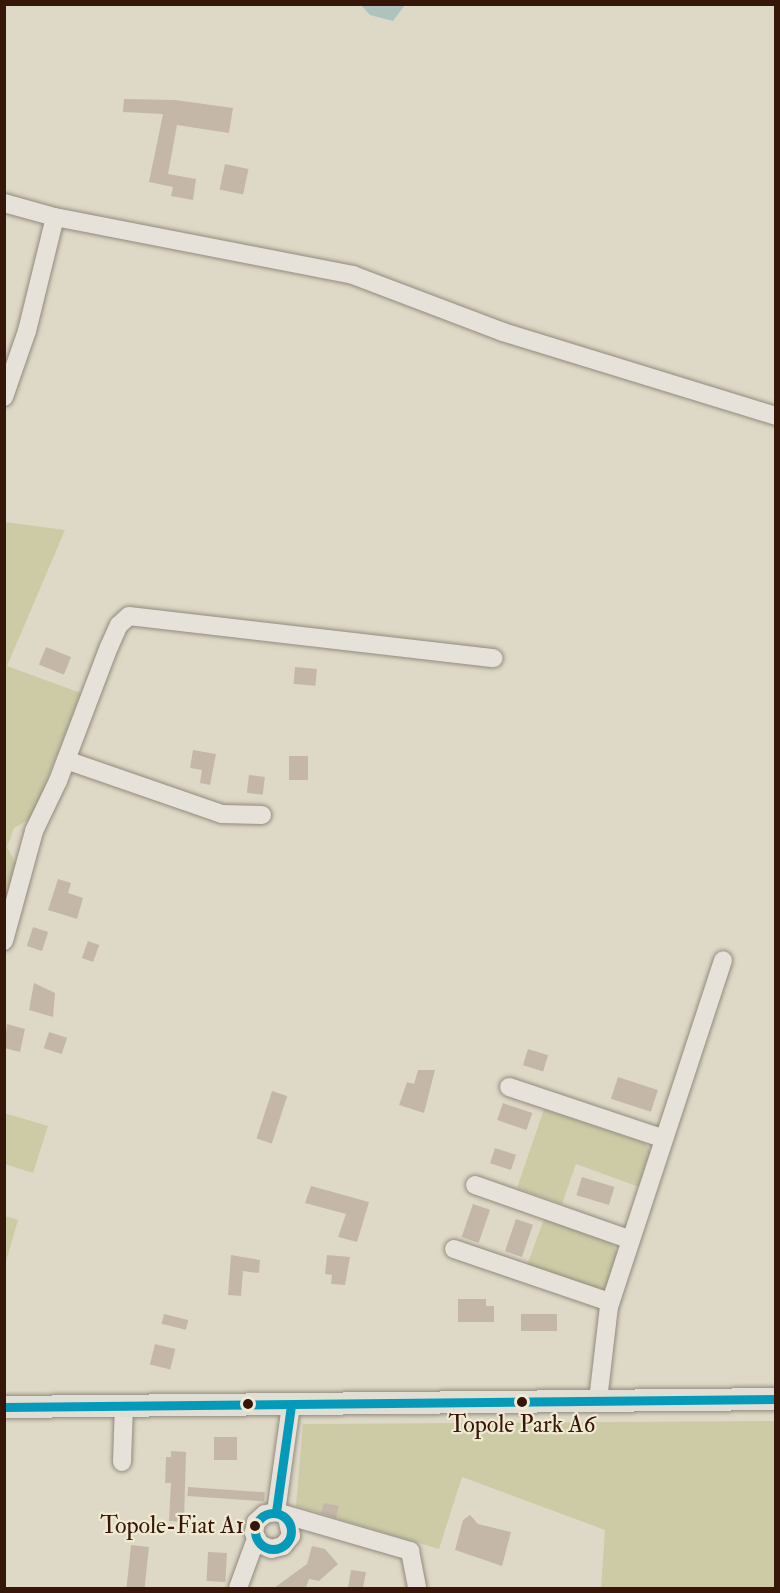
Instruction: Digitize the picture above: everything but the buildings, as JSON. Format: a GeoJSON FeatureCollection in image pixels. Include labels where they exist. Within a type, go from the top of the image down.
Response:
{"type":"FeatureCollection","features":[{"type":"Feature","properties":{"kind":"main road"},"geometry":{"type":"LineString","coordinates":[[4,1407],[776,1399]]}},
{"type":"Feature","properties":{"kind":"street"},"geometry":{"type":"LineString","coordinates":[[4,203],[55,217],[353,275],[503,332],[776,416]]}},
{"type":"Feature","properties":{"kind":"street"},"geometry":{"type":"LineString","coordinates":[[4,397],[27,331],[55,217]]}},
{"type":"Feature","properties":{"kind":"street"},"geometry":{"type":"LineString","coordinates":[[4,941],[34,831],[66,760],[109,647],[119,625],[129,616],[495,658]]}},
{"type":"Feature","properties":{"kind":"street"},"geometry":{"type":"LineString","coordinates":[[66,760],[222,814],[262,815]]}},
{"type":"Feature","properties":{"kind":"street"},"geometry":{"type":"LineString","coordinates":[[598,1400],[610,1302],[723,960]]}},
{"type":"Feature","properties":{"kind":"street"},"geometry":{"type":"LineString","coordinates":[[509,1087],[664,1139]]}},
{"type":"Feature","properties":{"kind":"street"},"geometry":{"type":"LineString","coordinates":[[476,1185],[631,1240]]}},
{"type":"Feature","properties":{"kind":"street"},"geometry":{"type":"LineString","coordinates":[[454,1249],[610,1302]]}},
{"type":"Feature","properties":{"kind":"street"},"geometry":{"type":"LineString","coordinates":[[256,1539],[271,1549],[283,1546],[292,1530],[281,1515],[291,1405]]}},
{"type":"Feature","properties":{"kind":"street"},"geometry":{"type":"LineString","coordinates":[[122,1462],[124,1406]]}},
{"type":"Feature","properties":{"kind":"street"},"geometry":{"type":"LineString","coordinates":[[238,1588],[256,1539],[255,1528],[260,1517],[281,1515],[410,1551],[417,1588]]}},
{"type":"Feature","properties":{"kind":"green space"},"geometry":{"type":"Polygon","coordinates":[[[5,522],[65,530],[7,666],[81,693],[32,818],[14,828],[7,847],[16,864],[5,904],[5,522]]]}},
{"type":"Feature","properties":{"kind":"green space"},"geometry":{"type":"Polygon","coordinates":[[[544,1109],[645,1143],[651,1152],[639,1187],[576,1164],[562,1204],[517,1188],[544,1109]]]}},
{"type":"Feature","properties":{"kind":"green space"},"geometry":{"type":"Polygon","coordinates":[[[4,1113],[48,1126],[33,1173],[5,1164],[4,1113]]]}},
{"type":"Feature","properties":{"kind":"green space"},"geometry":{"type":"Polygon","coordinates":[[[4,1216],[18,1220],[5,1265],[4,1216]]]}},
{"type":"Feature","properties":{"kind":"green space"},"geometry":{"type":"Polygon","coordinates":[[[544,1219],[611,1243],[618,1253],[604,1294],[526,1268],[544,1219]]]}},
{"type":"Feature","properties":{"kind":"green space"},"geometry":{"type":"Polygon","coordinates":[[[775,1421],[775,1588],[601,1588],[605,1530],[462,1477],[439,1549],[296,1506],[303,1424],[775,1421]]]}},
{"type":"Feature","properties":{"kind":"shaded area"},"geometry":{"type":"Polygon","coordinates":[[[361,5],[405,5],[393,21],[370,15],[361,5]]]}},
{"type":"Feature","properties":{"kind":"transit line"},"geometry":{"type":"LineString","coordinates":[[4,1407],[776,1399]]}},
{"type":"Feature","properties":{"kind":"transit line"},"geometry":{"type":"LineString","coordinates":[[276,1512],[291,1405]]}},
{"type":"Feature","properties":{"kind":"transit line"},"geometry":{"type":"LineString","coordinates":[[273,1513],[286,1518],[291,1531],[286,1544],[273,1549],[260,1544],[255,1531],[260,1518],[273,1513]]}},
{"type":"Feature","properties":{"kind":"place","name":"Topole Park A6"},"geometry":{"type":"Point","coordinates":[522,1402]}},
{"type":"Feature","properties":{"kind":"place","name":"Topole-Fiat A1"},"geometry":{"type":"Point","coordinates":[255,1526]}}]}
